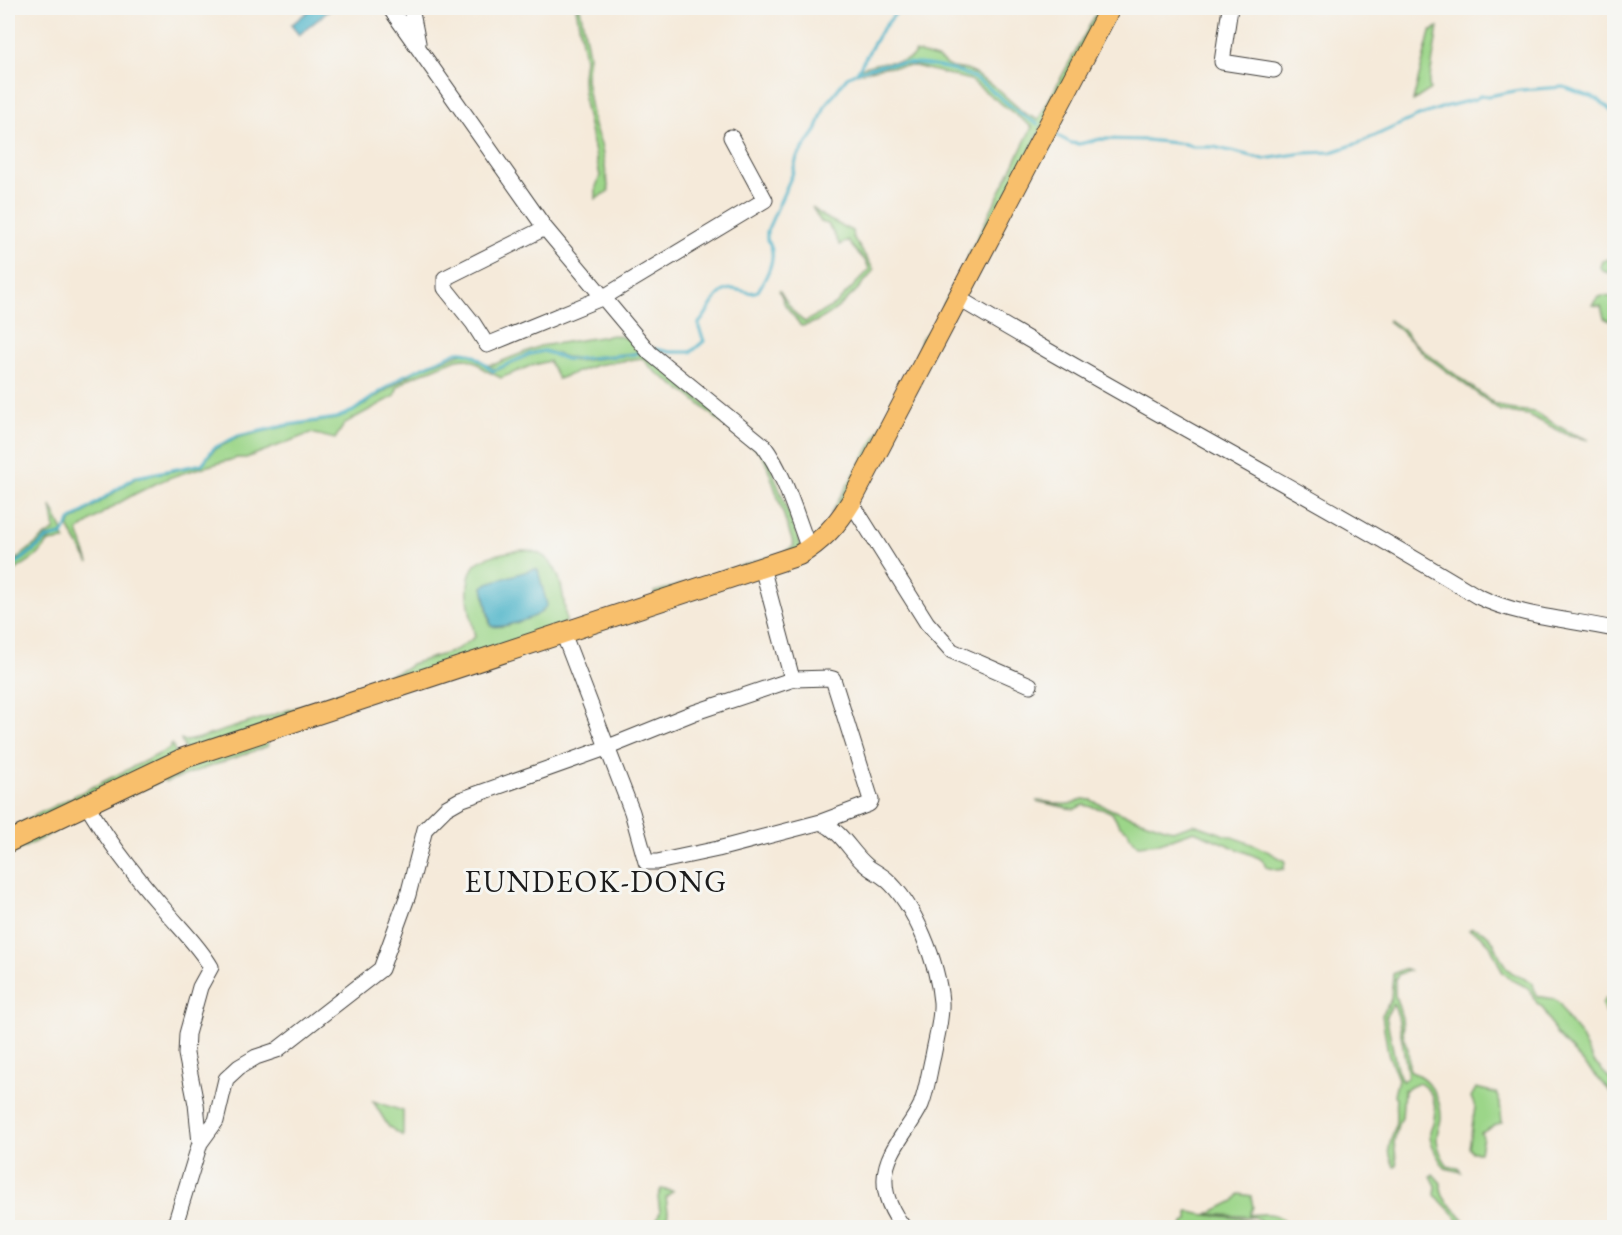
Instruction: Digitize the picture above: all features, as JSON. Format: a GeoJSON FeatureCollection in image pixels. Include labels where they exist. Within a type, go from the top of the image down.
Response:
{"type":"FeatureCollection","features":[{"type":"Feature","properties":{"kind":"main road"},"geometry":{"type":"LineString","coordinates":[[8,842],[184,758],[799,555],[819,542],[836,526],[851,502],[1110,8]]}},
{"type":"Feature","properties":{"kind":"street"},"geometry":{"type":"LineString","coordinates":[[390,8],[545,228],[650,353],[763,445],[770,454],[809,549]]}},
{"type":"Feature","properties":{"kind":"street"},"geometry":{"type":"LineString","coordinates":[[411,8],[420,52]]}},
{"type":"Feature","properties":{"kind":"street"},"geometry":{"type":"LineString","coordinates":[[1230,8],[1222,63],[1274,70]]}},
{"type":"Feature","properties":{"kind":"street"},"geometry":{"type":"LineString","coordinates":[[545,228],[445,278],[445,288],[487,345],[604,297],[765,200],[730,137]]}},
{"type":"Feature","properties":{"kind":"street"},"geometry":{"type":"LineString","coordinates":[[958,298],[1087,374],[1287,484],[1477,596],[1497,605],[1568,622],[1614,629]]}},
{"type":"Feature","properties":{"kind":"street"},"geometry":{"type":"LineString","coordinates":[[851,502],[927,623],[952,651],[1029,685]]}},
{"type":"Feature","properties":{"kind":"street"},"geometry":{"type":"LineString","coordinates":[[762,567],[794,679]]}},
{"type":"Feature","properties":{"kind":"street"},"geometry":{"type":"LineString","coordinates":[[174,1227],[200,1143],[216,1121],[226,1079],[239,1067],[256,1057],[277,1050],[381,969],[408,895],[425,830],[432,820],[446,808],[460,800],[606,748],[693,713],[794,679],[829,678],[833,679],[856,747],[871,800],[869,804],[822,822],[718,849],[657,862],[646,862],[632,812],[606,748],[562,633]]}},
{"type":"Feature","properties":{"kind":"street"},"geometry":{"type":"LineString","coordinates":[[86,803],[96,821],[139,878],[203,953],[211,967],[200,987],[187,1034],[186,1054],[196,1104],[200,1143]]}},
{"type":"Feature","properties":{"kind":"street"},"geometry":{"type":"LineString","coordinates":[[822,822],[842,837],[866,865],[887,879],[902,898],[925,940],[937,980],[941,1003],[928,1080],[913,1122],[894,1149],[887,1164],[885,1178],[887,1197],[904,1227]]}},
{"type":"Feature","properties":{"kind":"green space"},"geometry":{"type":"Polygon","coordinates":[[[576,8],[580,8],[589,55],[586,79],[609,191],[596,199],[596,187],[600,176],[584,102],[585,59],[576,8]]]}},
{"type":"Feature","properties":{"kind":"green space"},"geometry":{"type":"Polygon","coordinates":[[[1099,8],[1105,8],[849,496],[830,515],[914,364],[922,338],[931,329],[951,291],[1032,127],[970,80],[915,66],[883,67],[858,73],[861,68],[870,65],[909,59],[916,52],[937,58],[952,68],[968,70],[995,87],[1024,113],[1038,120],[1099,8]]]}},
{"type":"Feature","properties":{"kind":"green space"},"geometry":{"type":"Polygon","coordinates":[[[1438,27],[1430,90],[1413,101],[1430,32],[1438,27]]]}},
{"type":"Feature","properties":{"kind":"green space"},"geometry":{"type":"Polygon","coordinates":[[[812,207],[824,217],[852,231],[853,237],[874,270],[851,296],[832,312],[811,324],[801,326],[785,305],[779,290],[794,312],[805,322],[836,304],[869,270],[866,262],[848,240],[840,245],[828,224],[821,222],[812,207]]]}},
{"type":"Feature","properties":{"kind":"green space"},"geometry":{"type":"Polygon","coordinates":[[[1609,259],[1614,261],[1614,274],[1603,271],[1600,267],[1602,261],[1609,259]]]}},
{"type":"Feature","properties":{"kind":"green space"},"geometry":{"type":"Polygon","coordinates":[[[1614,297],[1612,322],[1604,318],[1601,306],[1592,305],[1597,298],[1614,297]]]}},
{"type":"Feature","properties":{"kind":"green space"},"geometry":{"type":"Polygon","coordinates":[[[1389,320],[1406,332],[1411,340],[1429,355],[1495,404],[1508,409],[1534,412],[1567,431],[1589,440],[1566,434],[1528,415],[1501,411],[1426,356],[1389,320]]]}},
{"type":"Feature","properties":{"kind":"green space"},"geometry":{"type":"Polygon","coordinates":[[[614,335],[633,340],[640,349],[634,353],[577,358],[544,350],[530,353],[499,368],[494,369],[488,365],[540,346],[614,335]]]}},
{"type":"Feature","properties":{"kind":"green space"},"geometry":{"type":"Polygon","coordinates":[[[465,352],[472,354],[493,372],[530,355],[544,352],[566,360],[577,361],[635,355],[641,352],[763,450],[802,549],[658,597],[654,592],[784,552],[794,546],[761,453],[653,370],[642,358],[596,365],[558,379],[549,361],[501,378],[485,370],[476,362],[465,358],[457,359],[410,378],[397,388],[395,396],[345,423],[335,439],[311,433],[246,458],[237,458],[173,476],[134,495],[78,531],[89,563],[68,527],[71,522],[136,478],[202,465],[215,449],[239,437],[287,426],[336,419],[354,411],[417,370],[465,352]]]}},
{"type":"Feature","properties":{"kind":"green space"},"geometry":{"type":"Polygon","coordinates":[[[51,506],[63,531],[62,534],[47,537],[21,559],[8,566],[8,560],[12,557],[17,559],[55,530],[51,506]]]}},
{"type":"Feature","properties":{"kind":"green space"},"geometry":{"type":"Polygon","coordinates":[[[56,536],[63,536],[65,540],[49,542],[38,555],[8,575],[10,567],[56,536]]]}},
{"type":"Feature","properties":{"kind":"green space"},"geometry":{"type":"Polygon","coordinates":[[[523,550],[536,552],[553,566],[562,587],[566,623],[186,753],[181,740],[200,738],[329,697],[407,668],[411,664],[454,651],[475,637],[468,599],[469,578],[472,570],[477,563],[487,558],[523,550]],[[483,587],[490,625],[509,625],[542,612],[483,587]]]}},
{"type":"Feature","properties":{"kind":"green space"},"geometry":{"type":"Polygon","coordinates":[[[265,737],[268,746],[166,782],[163,780],[93,811],[94,804],[265,737]]]}},
{"type":"Feature","properties":{"kind":"green space"},"geometry":{"type":"Polygon","coordinates":[[[172,744],[177,756],[8,837],[8,829],[169,749],[172,744]]]}},
{"type":"Feature","properties":{"kind":"green space"},"geometry":{"type":"Polygon","coordinates":[[[1083,799],[1168,829],[1175,830],[1194,824],[1240,840],[1285,861],[1284,869],[1266,867],[1259,858],[1194,831],[1160,843],[1138,845],[1130,837],[1128,831],[1119,825],[1112,813],[1106,810],[1083,805],[1075,809],[1067,808],[1036,801],[1072,804],[1083,799]]]}},
{"type":"Feature","properties":{"kind":"green space"},"geometry":{"type":"Polygon","coordinates":[[[89,813],[8,856],[8,847],[89,813]]]}},
{"type":"Feature","properties":{"kind":"green space"},"geometry":{"type":"Polygon","coordinates":[[[1472,928],[1492,939],[1503,963],[1514,974],[1533,983],[1537,996],[1554,999],[1560,1004],[1567,1019],[1582,1037],[1594,1062],[1614,1083],[1614,1095],[1556,1034],[1543,1008],[1528,988],[1509,978],[1502,971],[1490,945],[1480,935],[1469,930],[1472,928]]]}},
{"type":"Feature","properties":{"kind":"green space"},"geometry":{"type":"Polygon","coordinates":[[[1403,969],[1409,971],[1399,974],[1395,979],[1395,995],[1402,1018],[1409,1067],[1411,1072],[1428,1084],[1436,1096],[1441,1117],[1437,1137],[1438,1147],[1448,1166],[1458,1168],[1461,1172],[1445,1168],[1435,1152],[1430,1138],[1435,1112],[1434,1101],[1419,1083],[1404,1090],[1402,1118],[1398,1124],[1394,1143],[1397,1166],[1394,1167],[1389,1145],[1395,1125],[1396,1098],[1394,1095],[1398,1079],[1388,1053],[1382,1015],[1391,999],[1393,974],[1403,969]],[[1393,1004],[1386,1016],[1397,1069],[1402,1081],[1408,1077],[1398,1016],[1393,1004]]]}},
{"type":"Feature","properties":{"kind":"green space"},"geometry":{"type":"Polygon","coordinates":[[[1606,998],[1614,1000],[1614,1020],[1605,1013],[1602,1004],[1606,998]]]}},
{"type":"Feature","properties":{"kind":"green space"},"geometry":{"type":"Polygon","coordinates":[[[1476,1088],[1496,1093],[1500,1103],[1502,1122],[1481,1133],[1483,1137],[1480,1152],[1472,1152],[1469,1148],[1475,1107],[1471,1097],[1476,1088]]]}},
{"type":"Feature","properties":{"kind":"green space"},"geometry":{"type":"Polygon","coordinates":[[[373,1101],[403,1111],[403,1136],[388,1126],[373,1101]]]}},
{"type":"Feature","properties":{"kind":"green space"},"geometry":{"type":"Polygon","coordinates":[[[1433,1174],[1441,1183],[1441,1191],[1447,1202],[1464,1220],[1466,1227],[1458,1227],[1458,1219],[1435,1195],[1436,1186],[1431,1176],[1433,1174]]]}},
{"type":"Feature","properties":{"kind":"green space"},"geometry":{"type":"Polygon","coordinates":[[[661,1189],[673,1191],[666,1197],[668,1211],[666,1227],[654,1227],[660,1212],[658,1197],[661,1189]]]}},
{"type":"Feature","properties":{"kind":"green space"},"geometry":{"type":"Polygon","coordinates":[[[1239,1194],[1251,1196],[1253,1207],[1249,1215],[1276,1215],[1286,1227],[1268,1227],[1254,1217],[1208,1214],[1234,1201],[1239,1194]]]}},
{"type":"Feature","properties":{"kind":"green space"},"geometry":{"type":"Polygon","coordinates":[[[1188,1211],[1246,1219],[1264,1227],[1182,1227],[1183,1223],[1188,1220],[1188,1211]]]}},
{"type":"Feature","properties":{"kind":"water"},"geometry":{"type":"Polygon","coordinates":[[[312,8],[332,8],[299,35],[291,25],[312,8]]]}},
{"type":"Feature","properties":{"kind":"water"},"geometry":{"type":"Polygon","coordinates":[[[534,569],[538,570],[547,605],[540,613],[530,618],[508,625],[491,626],[483,587],[488,583],[534,569]]]}},
{"type":"Feature","properties":{"kind":"waterway"},"geometry":{"type":"LineString","coordinates":[[656,349],[691,352],[704,341],[699,323],[722,292],[733,289],[758,291],[768,273],[772,259],[767,231],[792,175],[797,157],[816,131],[825,106],[847,77],[857,72],[881,31],[900,8]]}},
{"type":"Feature","properties":{"kind":"waterway"},"geometry":{"type":"LineString","coordinates":[[857,72],[880,65],[899,63],[924,64],[950,69],[973,77],[1038,124]]}},
{"type":"Feature","properties":{"kind":"waterway"},"geometry":{"type":"LineString","coordinates":[[1054,134],[1071,143],[1079,144],[1101,139],[1146,140],[1193,147],[1214,147],[1264,159],[1304,153],[1332,152],[1359,143],[1416,117],[1476,99],[1481,95],[1564,87],[1599,100],[1614,114]]}},
{"type":"Feature","properties":{"kind":"waterway"},"geometry":{"type":"LineString","coordinates":[[8,568],[48,538],[62,535],[70,521],[135,477],[202,464],[214,448],[238,436],[287,425],[336,418],[353,411],[403,376],[457,352],[473,355],[493,371],[530,354],[544,351],[566,359],[635,354],[641,351]]}},
{"type":"Feature","properties":{"kind":"district","name":"EUNDEOK-DONG"},"geometry":{"type":"Point","coordinates":[596,882]}}]}
